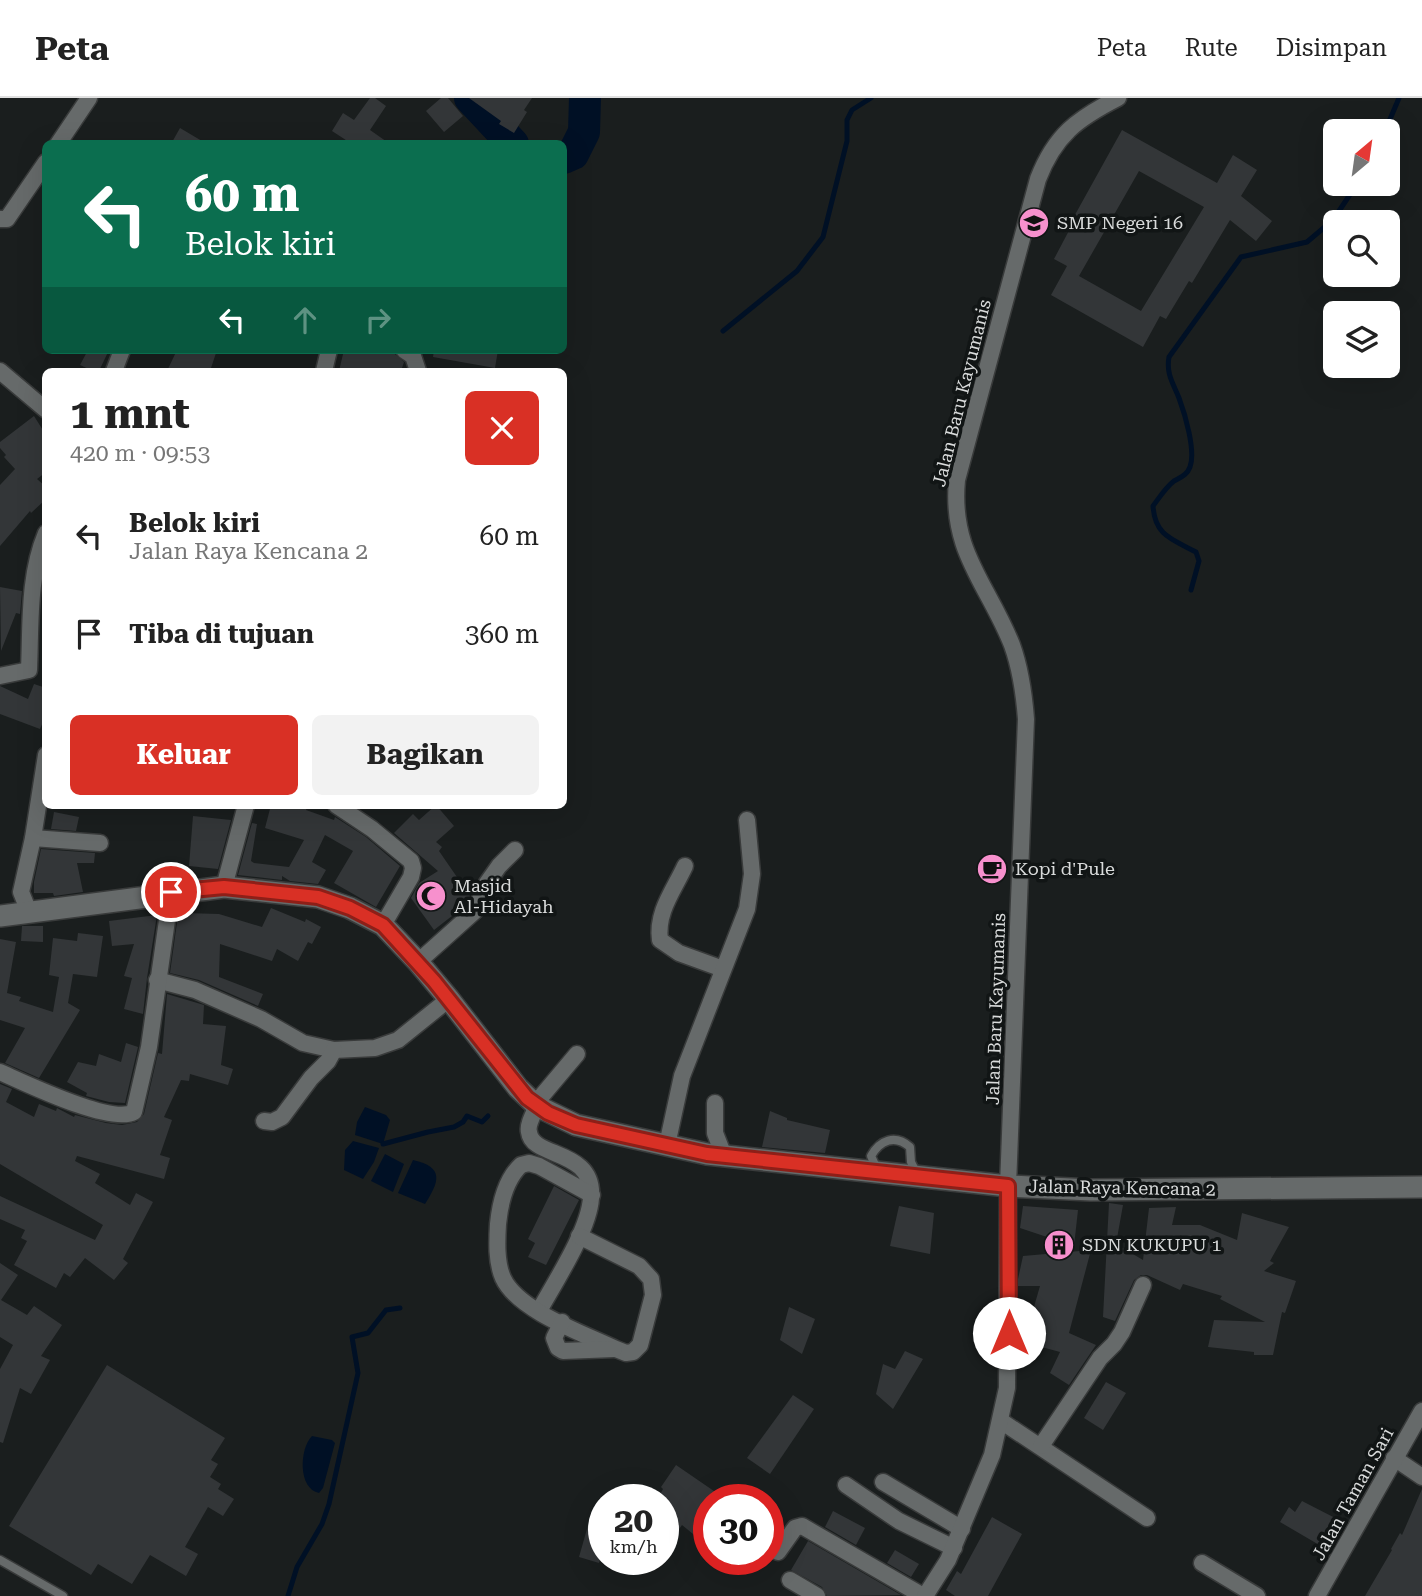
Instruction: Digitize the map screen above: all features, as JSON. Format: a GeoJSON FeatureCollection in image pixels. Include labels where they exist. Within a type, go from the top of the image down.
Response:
{"type":"FeatureCollection","features":[{"type":"Feature","properties":{"kind":"street"},"geometry":{"type":"LineString","coordinates":[[61,140],[89,98]]}},
{"type":"Feature","properties":{"kind":"street","name":"Jalan Baru Kayumanis"},"geometry":{"type":"LineString","coordinates":[[924,1596],[954,1548],[992,1455],[1002,1421],[1009,1357],[1008,1186],[1026,719],[1024,689],[1010,642],[963,546],[955,504],[964,454],[1042,169],[1065,132],[1097,108],[1118,98]]}},
{"type":"Feature","properties":{"kind":"street"},"geometry":{"type":"LineString","coordinates":[[0,219],[7,219],[42,168]]}},
{"type":"Feature","properties":{"kind":"street"},"geometry":{"type":"LineString","coordinates":[[0,371],[42,407]]}},
{"type":"Feature","properties":{"kind":"street"},"geometry":{"type":"LineString","coordinates":[[29,670],[33,582],[42,545]]}},
{"type":"Feature","properties":{"kind":"street"},"geometry":{"type":"LineString","coordinates":[[0,676],[29,670],[42,671]]}},
{"type":"Feature","properties":{"kind":"street"},"geometry":{"type":"LineString","coordinates":[[29,912],[21,892],[42,781]]}},
{"type":"Feature","properties":{"kind":"street"},"geometry":{"type":"LineString","coordinates":[[224,887],[245,809]]}},
{"type":"Feature","properties":{"kind":"street"},"geometry":{"type":"LineString","coordinates":[[342,809],[411,861],[411,877],[383,925]]}},
{"type":"Feature","properties":{"kind":"street"},"geometry":{"type":"LineString","coordinates":[[667,1145],[682,1076],[747,909],[752,874],[747,820]]}},
{"type":"Feature","properties":{"kind":"street"},"geometry":{"type":"LineString","coordinates":[[33,838],[100,843]]}},
{"type":"Feature","properties":{"kind":"street"},"geometry":{"type":"LineString","coordinates":[[418,962],[475,911],[487,883],[515,849]]}},
{"type":"Feature","properties":{"kind":"street"},"geometry":{"type":"LineString","coordinates":[[685,866],[661,915],[658,928],[660,940],[679,953],[723,970]]}},
{"type":"Feature","properties":{"kind":"street","name":"Jalan Raya Kencana 2"},"geometry":{"type":"LineString","coordinates":[[0,916],[224,887],[318,897],[350,908],[383,925],[449,999],[519,1088],[540,1108],[576,1125],[724,1156],[1008,1186],[1091,1191],[1422,1187]]}},
{"type":"Feature","properties":{"kind":"street"},"geometry":{"type":"LineString","coordinates":[[0,1072],[85,1107],[130,1115],[136,1108],[149,1047],[156,980],[171,892]]}},
{"type":"Feature","properties":{"kind":"street"},"geometry":{"type":"LineString","coordinates":[[156,980],[195,990],[261,1019],[303,1043],[334,1050],[375,1048],[398,1040],[449,999]]}},
{"type":"Feature","properties":{"kind":"street"},"geometry":{"type":"LineString","coordinates":[[264,1121],[272,1122],[282,1117],[334,1050]]}},
{"type":"Feature","properties":{"kind":"street"},"geometry":{"type":"LineString","coordinates":[[539,1311],[579,1236],[592,1195],[586,1173],[581,1167],[540,1145],[531,1138],[529,1128],[540,1108],[540,1098],[577,1054]]}},
{"type":"Feature","properties":{"kind":"street"},"geometry":{"type":"LineString","coordinates":[[715,1103],[715,1133],[724,1156]]}},
{"type":"Feature","properties":{"kind":"street"},"geometry":{"type":"LineString","coordinates":[[579,1236],[639,1266],[653,1285],[653,1295],[640,1345],[633,1352],[626,1353],[539,1311],[509,1288],[503,1277],[499,1260],[500,1210],[510,1180],[521,1165],[529,1163],[539,1166],[592,1195]]}},
{"type":"Feature","properties":{"kind":"street"},"geometry":{"type":"LineString","coordinates":[[1041,1446],[1100,1357],[1122,1332],[1143,1285]]}},
{"type":"Feature","properties":{"kind":"street"},"geometry":{"type":"LineString","coordinates":[[562,1322],[554,1338],[558,1348],[563,1351],[617,1349]]}},
{"type":"Feature","properties":{"kind":"street","name":"Jalan Taman Sari"},"geometry":{"type":"LineString","coordinates":[[1317,1596],[1422,1411]]}},
{"type":"Feature","properties":{"kind":"street"},"geometry":{"type":"LineString","coordinates":[[1002,1421],[1147,1518]]}},
{"type":"Feature","properties":{"kind":"street"},"geometry":{"type":"LineString","coordinates":[[1394,1458],[1422,1477]]}},
{"type":"Feature","properties":{"kind":"street"},"geometry":{"type":"LineString","coordinates":[[883,1482],[962,1529]]}},
{"type":"Feature","properties":{"kind":"street"},"geometry":{"type":"LineString","coordinates":[[846,1485],[899,1521],[954,1548]]}},
{"type":"Feature","properties":{"kind":"street"},"geometry":{"type":"LineString","coordinates":[[784,1544],[795,1528],[802,1526],[924,1596]]}},
{"type":"Feature","properties":{"kind":"street"},"geometry":{"type":"LineString","coordinates":[[1202,1563],[1257,1596]]}},
{"type":"Feature","properties":{"kind":"street"},"geometry":{"type":"LineString","coordinates":[[790,1580],[817,1596]]}},
{"type":"Feature","properties":{"kind":"lane"},"geometry":{"type":"LineString","coordinates":[[878,1172],[871,1156],[873,1152],[880,1143],[897,1140],[911,1147],[911,1162],[918,1177]]}},
{"type":"Feature","properties":{"kind":"lane"},"geometry":{"type":"LineString","coordinates":[[0,1560],[63,1596]]}},
{"type":"Feature","properties":{"kind":"water"},"geometry":{"type":"Polygon","coordinates":[[[365,1107],[386,1115],[390,1120],[383,1144],[355,1135],[357,1122],[365,1107]]]}},
{"type":"Feature","properties":{"kind":"water"},"geometry":{"type":"Polygon","coordinates":[[[353,1141],[379,1148],[363,1179],[344,1170],[345,1150],[353,1141]]]}},
{"type":"Feature","properties":{"kind":"water"},"geometry":{"type":"Polygon","coordinates":[[[385,1154],[404,1164],[393,1192],[371,1181],[385,1154]]]}},
{"type":"Feature","properties":{"kind":"water"},"geometry":{"type":"Polygon","coordinates":[[[413,1160],[435,1171],[434,1189],[425,1204],[398,1193],[413,1160]]]}},
{"type":"Feature","properties":{"kind":"water"},"geometry":{"type":"Polygon","coordinates":[[[312,1436],[335,1443],[323,1488],[319,1493],[312,1490],[304,1477],[303,1459],[312,1436]]]}},
{"type":"Feature","properties":{"kind":"building"},"geometry":{"type":"Polygon","coordinates":[[[370,98],[375,98],[386,106],[370,130],[384,140],[346,140],[332,131],[343,113],[354,120],[370,98]]]}},
{"type":"Feature","properties":{"kind":"building"},"geometry":{"type":"Polygon","coordinates":[[[441,98],[448,98],[463,116],[444,132],[426,111],[441,98]]]}},
{"type":"Feature","properties":{"kind":"building"},"geometry":{"type":"Polygon","coordinates":[[[469,98],[532,98],[514,133],[499,124],[501,121],[469,98]]]}},
{"type":"Feature","properties":{"kind":"building"},"geometry":{"type":"Polygon","coordinates":[[[180,128],[200,140],[173,140],[180,128]]]}},
{"type":"Feature","properties":{"kind":"building"},"geometry":{"type":"Polygon","coordinates":[[[1122,130],[1217,183],[1233,155],[1257,170],[1241,196],[1272,221],[1256,241],[1230,220],[1192,283],[1189,281],[1166,319],[1160,316],[1143,347],[1051,295],[1067,266],[1054,259],[1073,223],[1071,222],[1122,130]],[[1139,171],[1079,276],[1141,311],[1204,207],[1139,171]]]}},
{"type":"Feature","properties":{"kind":"building"},"geometry":{"type":"Polygon","coordinates":[[[86,354],[107,354],[100,368],[80,365],[86,354]]]}},
{"type":"Feature","properties":{"kind":"building"},"geometry":{"type":"Polygon","coordinates":[[[175,354],[216,354],[211,368],[168,368],[175,354]]]}},
{"type":"Feature","properties":{"kind":"building"},"geometry":{"type":"Polygon","coordinates":[[[343,354],[395,354],[404,362],[402,368],[340,368],[343,354]]]}},
{"type":"Feature","properties":{"kind":"building"},"geometry":{"type":"Polygon","coordinates":[[[433,354],[497,354],[495,368],[433,357],[433,354]]]}},
{"type":"Feature","properties":{"kind":"building"},"geometry":{"type":"Polygon","coordinates":[[[34,416],[42,429],[42,475],[37,479],[42,483],[42,503],[31,513],[30,511],[0,546],[0,485],[15,469],[4,457],[6,455],[0,448],[0,442],[34,416]]]}},
{"type":"Feature","properties":{"kind":"building"},"geometry":{"type":"Polygon","coordinates":[[[0,587],[22,591],[20,614],[16,613],[1,651],[0,587]]]}},
{"type":"Feature","properties":{"kind":"building"},"geometry":{"type":"Polygon","coordinates":[[[34,684],[42,687],[40,729],[0,714],[0,686],[28,699],[34,684]]]}},
{"type":"Feature","properties":{"kind":"building"},"geometry":{"type":"Polygon","coordinates":[[[270,809],[306,809],[334,820],[335,817],[366,837],[400,866],[376,907],[334,883],[353,851],[325,835],[312,862],[326,870],[318,884],[290,881],[282,876],[282,880],[238,875],[252,823],[257,824],[251,861],[254,863],[289,867],[304,840],[265,828],[270,809]]]}},
{"type":"Feature","properties":{"kind":"building"},"geometry":{"type":"Polygon","coordinates":[[[431,809],[439,809],[454,826],[436,842],[442,847],[439,851],[470,896],[466,905],[434,930],[411,898],[419,883],[438,871],[394,833],[413,814],[419,820],[431,809]]]}},
{"type":"Feature","properties":{"kind":"building"},"geometry":{"type":"Polygon","coordinates":[[[54,812],[79,817],[76,831],[51,829],[54,812]]]}},
{"type":"Feature","properties":{"kind":"building"},"geometry":{"type":"Polygon","coordinates":[[[193,816],[231,820],[218,869],[189,866],[193,816]]]}},
{"type":"Feature","properties":{"kind":"building"},"geometry":{"type":"Polygon","coordinates":[[[41,849],[95,853],[94,863],[77,863],[83,892],[54,896],[53,893],[34,893],[41,849]]]}},
{"type":"Feature","properties":{"kind":"building"},"geometry":{"type":"Polygon","coordinates":[[[184,907],[184,913],[219,914],[262,927],[271,908],[305,922],[306,919],[321,927],[312,944],[308,942],[298,961],[277,949],[272,961],[220,944],[219,977],[263,994],[258,1006],[199,980],[170,973],[179,908],[184,907]]]}},
{"type":"Feature","properties":{"kind":"building"},"geometry":{"type":"Polygon","coordinates":[[[157,915],[143,1014],[124,1009],[132,978],[124,976],[134,944],[112,946],[109,921],[157,915]]]}},
{"type":"Feature","properties":{"kind":"building"},"geometry":{"type":"Polygon","coordinates":[[[22,926],[43,926],[43,942],[21,941],[22,926]]]}},
{"type":"Feature","properties":{"kind":"building"},"geometry":{"type":"Polygon","coordinates":[[[78,933],[103,936],[97,977],[73,974],[68,1003],[80,1010],[39,1078],[5,1063],[25,1028],[0,1020],[0,939],[16,942],[7,993],[21,997],[19,1001],[53,1012],[59,977],[49,975],[53,938],[77,941],[78,933]]]}},
{"type":"Feature","properties":{"kind":"building"},"geometry":{"type":"Polygon","coordinates":[[[167,994],[204,1005],[203,1024],[226,1026],[221,1065],[233,1069],[228,1085],[190,1074],[189,1081],[181,1080],[164,1117],[172,1120],[160,1155],[170,1158],[164,1179],[77,1156],[75,1161],[100,1174],[95,1183],[130,1205],[136,1193],[153,1202],[123,1259],[128,1263],[114,1280],[85,1258],[70,1277],[64,1273],[56,1288],[14,1265],[27,1241],[21,1238],[25,1230],[0,1219],[0,1196],[95,1240],[103,1225],[0,1164],[0,1084],[12,1089],[6,1102],[34,1117],[39,1104],[56,1111],[57,1108],[74,1117],[75,1115],[106,1123],[122,1125],[137,1122],[144,1114],[158,1053],[162,1054],[167,994]]]}},
{"type":"Feature","properties":{"kind":"building"},"geometry":{"type":"Polygon","coordinates":[[[126,1043],[138,1047],[125,1103],[86,1096],[87,1093],[67,1082],[78,1062],[96,1066],[99,1054],[121,1062],[126,1043]]]}},
{"type":"Feature","properties":{"kind":"building"},"geometry":{"type":"Polygon","coordinates":[[[770,1111],[787,1120],[830,1130],[825,1153],[762,1147],[770,1111]]]}},
{"type":"Feature","properties":{"kind":"building"},"geometry":{"type":"Polygon","coordinates":[[[554,1186],[579,1200],[546,1265],[528,1257],[535,1243],[528,1239],[554,1186]]]}},
{"type":"Feature","properties":{"kind":"building"},"geometry":{"type":"Polygon","coordinates":[[[1109,1203],[1123,1205],[1116,1244],[1143,1260],[1149,1208],[1176,1207],[1172,1225],[1200,1225],[1237,1240],[1242,1213],[1289,1227],[1270,1261],[1274,1263],[1264,1271],[1296,1281],[1285,1313],[1282,1312],[1273,1355],[1254,1355],[1254,1352],[1208,1347],[1214,1320],[1265,1322],[1220,1299],[1222,1296],[1183,1284],[1180,1290],[1147,1275],[1141,1275],[1134,1280],[1115,1321],[1103,1317],[1109,1203]]]}},
{"type":"Feature","properties":{"kind":"building"},"geometry":{"type":"Polygon","coordinates":[[[899,1206],[934,1213],[930,1254],[890,1246],[899,1206]]]}},
{"type":"Feature","properties":{"kind":"building"},"geometry":{"type":"Polygon","coordinates":[[[1023,1206],[1078,1210],[1074,1246],[1020,1228],[1023,1206]]]}},
{"type":"Feature","properties":{"kind":"building"},"geometry":{"type":"Polygon","coordinates":[[[1091,1250],[1069,1333],[1096,1345],[1069,1385],[1050,1373],[1060,1352],[1027,1343],[1026,1323],[1029,1324],[1040,1286],[1018,1286],[1018,1279],[1023,1256],[1091,1250]]]}},
{"type":"Feature","properties":{"kind":"building"},"geometry":{"type":"Polygon","coordinates":[[[0,1263],[18,1275],[1,1300],[27,1315],[34,1306],[62,1325],[41,1356],[50,1360],[31,1394],[20,1388],[3,1443],[0,1442],[0,1369],[13,1345],[0,1337],[0,1263]]]}},
{"type":"Feature","properties":{"kind":"building"},"geometry":{"type":"Polygon","coordinates":[[[789,1307],[815,1319],[802,1354],[780,1340],[789,1307]]]}},
{"type":"Feature","properties":{"kind":"building"},"geometry":{"type":"Polygon","coordinates":[[[905,1351],[923,1359],[893,1409],[876,1394],[883,1364],[895,1369],[905,1351]]]}},
{"type":"Feature","properties":{"kind":"building"},"geometry":{"type":"Polygon","coordinates":[[[107,1365],[225,1438],[211,1460],[218,1464],[210,1477],[221,1484],[218,1489],[234,1499],[223,1516],[208,1507],[185,1547],[198,1554],[186,1576],[150,1555],[132,1584],[98,1564],[91,1575],[9,1526],[107,1365]]]}},
{"type":"Feature","properties":{"kind":"building"},"geometry":{"type":"Polygon","coordinates":[[[1106,1382],[1126,1393],[1103,1430],[1084,1418],[1106,1382]]]}},
{"type":"Feature","properties":{"kind":"building"},"geometry":{"type":"Polygon","coordinates":[[[793,1395],[814,1409],[770,1474],[747,1458],[793,1395]]]}},
{"type":"Feature","properties":{"kind":"building"},"geometry":{"type":"Polygon","coordinates":[[[676,1465],[704,1484],[693,1484],[693,1534],[682,1525],[679,1529],[679,1484],[663,1484],[676,1465]]]}},
{"type":"Feature","properties":{"kind":"building"},"geometry":{"type":"Polygon","coordinates":[[[1422,1489],[1422,1596],[1365,1596],[1400,1533],[1402,1535],[1422,1489]]]}},
{"type":"Feature","properties":{"kind":"building"},"geometry":{"type":"Polygon","coordinates":[[[1302,1501],[1339,1520],[1321,1546],[1280,1522],[1289,1507],[1295,1512],[1302,1501]]]}},
{"type":"Feature","properties":{"kind":"building"},"geometry":{"type":"Polygon","coordinates":[[[833,1511],[865,1528],[856,1545],[825,1527],[833,1511]]]}},
{"type":"Feature","properties":{"kind":"building"},"geometry":{"type":"Polygon","coordinates":[[[992,1517],[1022,1534],[988,1596],[955,1596],[946,1590],[957,1571],[961,1574],[992,1517]]]}},
{"type":"Feature","properties":{"kind":"building"},"geometry":{"type":"Polygon","coordinates":[[[588,1526],[588,1560],[579,1557],[588,1526]]]}},
{"type":"Feature","properties":{"kind":"building"},"geometry":{"type":"Polygon","coordinates":[[[808,1541],[901,1595],[827,1596],[822,1587],[791,1570],[808,1541]]]}},
{"type":"Feature","properties":{"kind":"building"},"geometry":{"type":"Polygon","coordinates":[[[895,1550],[919,1564],[911,1577],[887,1563],[895,1550]]]}},
{"type":"Feature","properties":{"kind":"waterway"},"geometry":{"type":"LineString","coordinates":[[470,98],[509,140]]}},
{"type":"Feature","properties":{"kind":"waterway"},"geometry":{"type":"LineString","coordinates":[[567,157],[573,154],[584,132],[585,98]]}},
{"type":"Feature","properties":{"kind":"waterway"},"geometry":{"type":"LineString","coordinates":[[723,331],[797,271],[823,237],[847,141],[847,120],[852,110],[871,98]]}},
{"type":"Feature","properties":{"kind":"waterway"},"geometry":{"type":"LineString","coordinates":[[1390,119],[1399,98]]}},
{"type":"Feature","properties":{"kind":"waterway"},"geometry":{"type":"LineString","coordinates":[[1191,590],[1199,561],[1196,552],[1172,540],[1161,530],[1154,516],[1153,506],[1171,483],[1187,472],[1192,452],[1189,432],[1169,373],[1169,357],[1241,257],[1307,242],[1333,220],[1349,196]]}},
{"type":"Feature","properties":{"kind":"waterway"},"geometry":{"type":"LineString","coordinates":[[383,1144],[454,1127],[467,1116],[482,1122],[488,1116]]}},
{"type":"Feature","properties":{"kind":"waterway"},"geometry":{"type":"LineString","coordinates":[[288,1596],[297,1567],[322,1524],[329,1504],[358,1373],[352,1337],[368,1333],[386,1310],[400,1308]]}},
{"type":"Feature","properties":{"kind":"place","name":"SMP Negeri 16"},"geometry":{"type":"Point","coordinates":[1034,223]}},
{"type":"Feature","properties":{"kind":"place","name":"Kopi d'Pule"},"geometry":{"type":"Point","coordinates":[992,869]}},
{"type":"Feature","properties":{"kind":"place","name":"Masjid Al-Hidayah"},"geometry":{"type":"Point","coordinates":[431,896]}},
{"type":"Feature","properties":{"kind":"place","name":"SDN KUKUPU 1"},"geometry":{"type":"Point","coordinates":[1059,1245]}},
{"type":"Feature","properties":{"kind":"route"},"geometry":{"type":"LineString","coordinates":[[171,892],[224,887],[286,892],[318,897],[350,908],[383,925],[449,999],[527,1098],[548,1113],[576,1125],[707,1154],[1008,1186],[1009,1333]]}}]}
